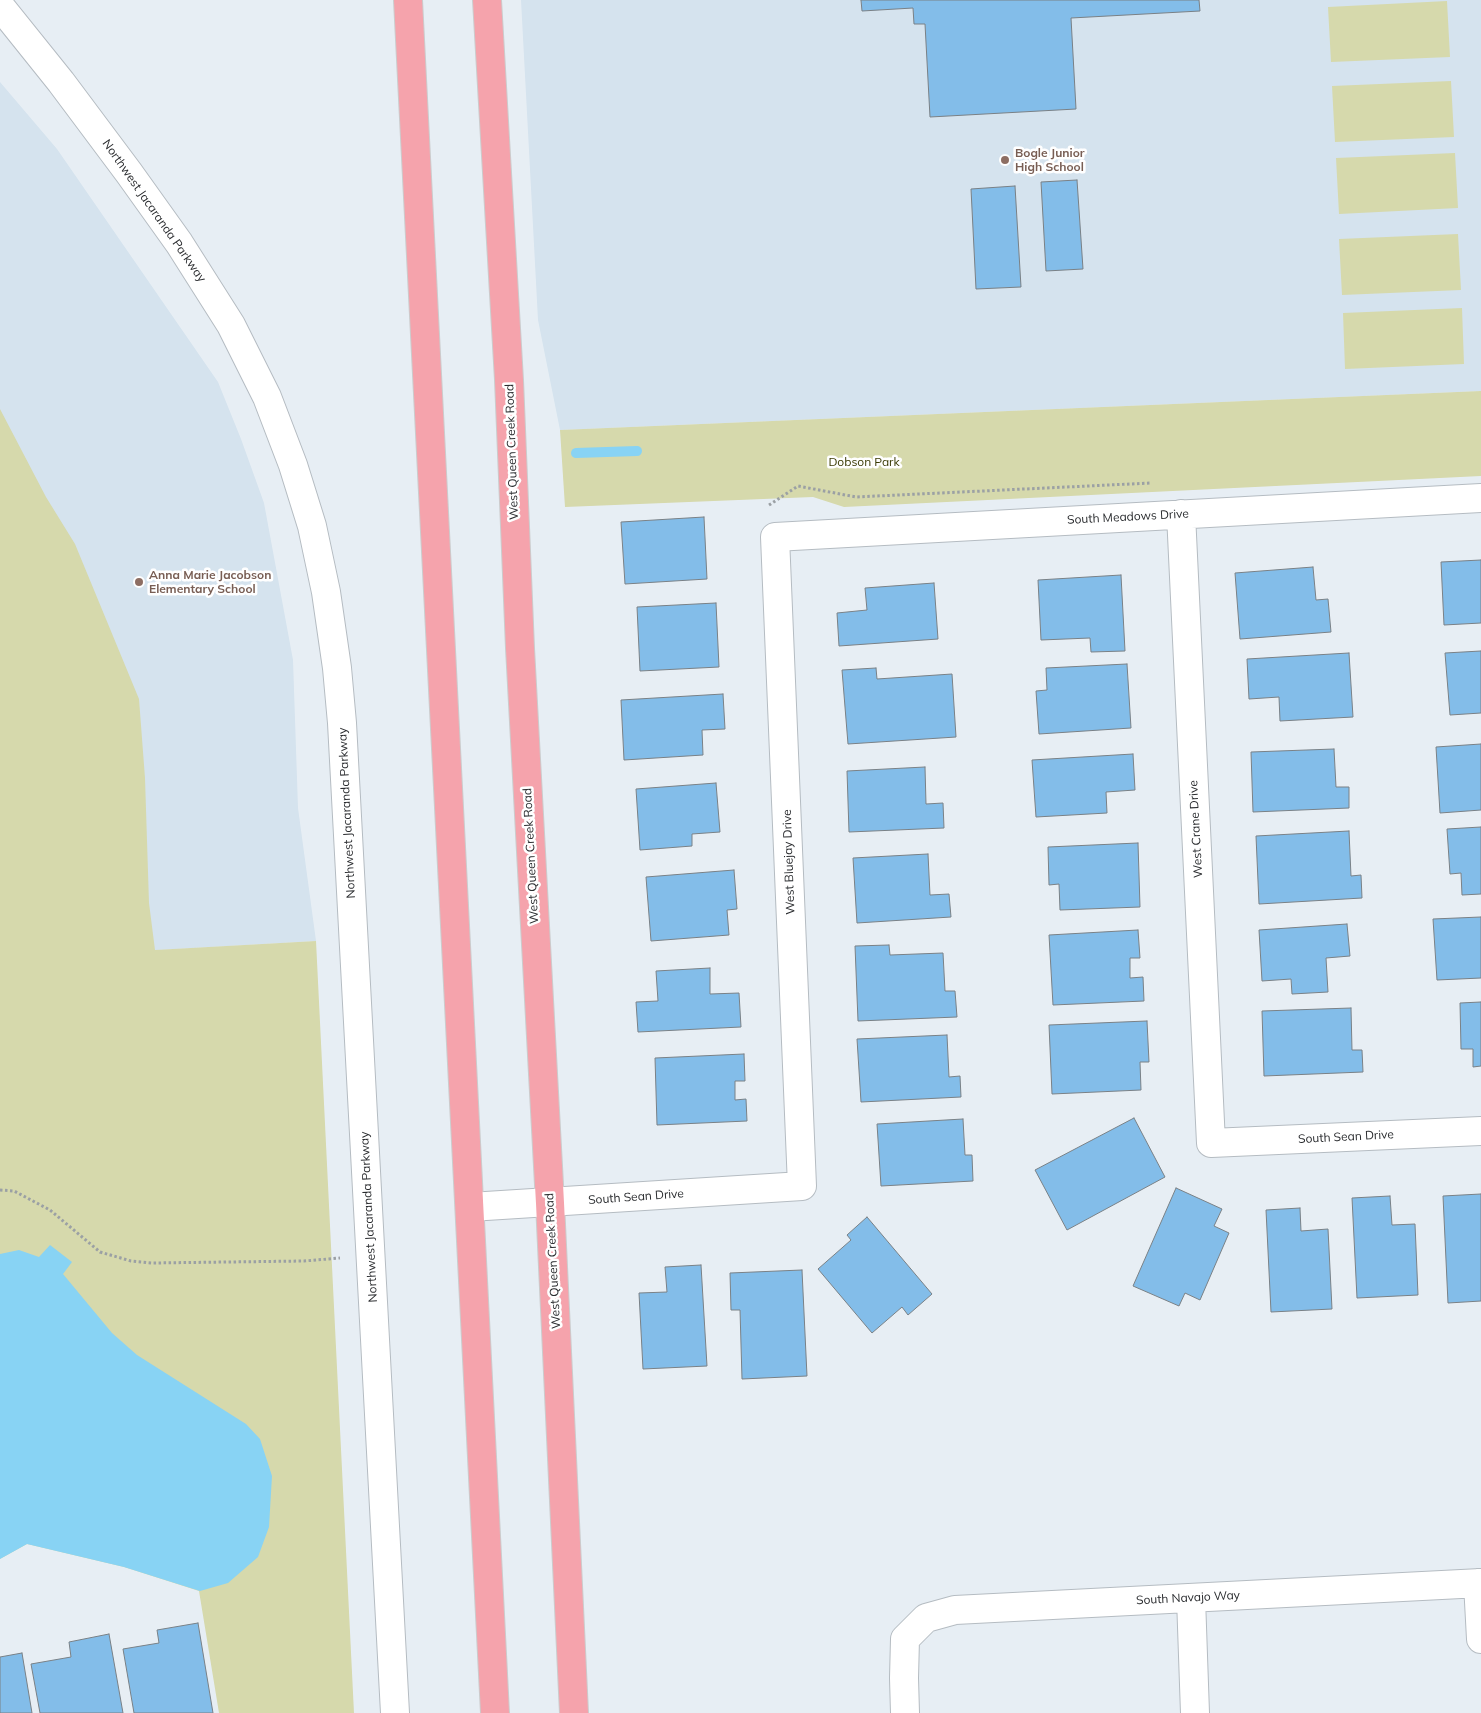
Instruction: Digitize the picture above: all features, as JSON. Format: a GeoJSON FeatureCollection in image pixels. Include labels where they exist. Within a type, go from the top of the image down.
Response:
{"type":"FeatureCollection","features":[{"type":"Feature","properties":{"kind":"main road"},"geometry":{"type":"LineString","coordinates":[[408,0],[495,1713]]}},
{"type":"Feature","properties":{"kind":"main road","name":"West Queen Creek Road"},"geometry":{"type":"LineString","coordinates":[[488,0],[509,380],[520,648],[550,1203],[574,1713]]}},
{"type":"Feature","properties":{"kind":"street","name":"Northwest Jacaranda Parkway"},"geometry":{"type":"LineString","coordinates":[[0,6],[61,82],[129,173],[179,243],[231,325],[267,397],[293,465],[312,526],[326,592],[337,668],[342,723],[395,1713]]}},
{"type":"Feature","properties":{"kind":"street","name":"South Meadows Drive"},"geometry":{"type":"LineString","coordinates":[[775,537],[1481,498]]}},
{"type":"Feature","properties":{"kind":"street","name":"West Crane Drive"},"geometry":{"type":"LineString","coordinates":[[1181,514],[1211,1143]]}},
{"type":"Feature","properties":{"kind":"street","name":"West Bluejay Drive"},"geometry":{"type":"LineString","coordinates":[[775,537],[802,1186]]}},
{"type":"Feature","properties":{"kind":"street","name":"South Sean Drive"},"geometry":{"type":"LineString","coordinates":[[1211,1143],[1481,1131]]}},
{"type":"Feature","properties":{"kind":"street","name":"South Sean Drive"},"geometry":{"type":"LineString","coordinates":[[470,1207],[802,1186]]}},
{"type":"Feature","properties":{"kind":"street","name":"South Navajo Way"},"geometry":{"type":"LineString","coordinates":[[905,1713],[905,1639],[926,1618],[955,1610],[1480,1583]]}},
{"type":"Feature","properties":{"kind":"street"},"geometry":{"type":"LineString","coordinates":[[1480,1583],[1481,1639]]}},
{"type":"Feature","properties":{"kind":"street"},"geometry":{"type":"LineString","coordinates":[[1191,1598],[1195,1713]]}},
{"type":"Feature","properties":{"kind":"path"},"geometry":{"type":"LineString","coordinates":[[0,1190],[14,1191],[50,1210],[100,1252],[131,1261],[152,1263],[304,1261],[371,1256]]}},
{"type":"Feature","properties":{"kind":"shaded area","name":"Bogle Junior High School"},"geometry":{"type":"Polygon","coordinates":[[[521,0],[1481,0],[1481,391],[560,430],[538,320],[521,0]]]}},
{"type":"Feature","properties":{"kind":"shaded area","name":"Anna Marie Jacobson Elementary School"},"geometry":{"type":"Polygon","coordinates":[[[0,82],[57,149],[218,382],[241,439],[264,503],[293,660],[298,808],[316,941],[0,959],[0,82]]]}},
{"type":"Feature","properties":{"kind":"green space"},"geometry":{"type":"Polygon","coordinates":[[[1447,1],[1450,57],[1331,62],[1328,7],[1447,1]]]}},
{"type":"Feature","properties":{"kind":"green space"},"geometry":{"type":"Polygon","coordinates":[[[1451,81],[1454,137],[1335,142],[1332,86],[1451,81]]]}},
{"type":"Feature","properties":{"kind":"green space"},"geometry":{"type":"Polygon","coordinates":[[[1455,153],[1458,208],[1339,214],[1336,158],[1455,153]]]}},
{"type":"Feature","properties":{"kind":"green space"},"geometry":{"type":"Polygon","coordinates":[[[1458,234],[1461,290],[1342,295],[1339,239],[1458,234]]]}},
{"type":"Feature","properties":{"kind":"green space"},"geometry":{"type":"Polygon","coordinates":[[[1462,308],[1464,364],[1345,369],[1343,313],[1462,308]]]}},
{"type":"Feature","properties":{"kind":"green space","name":"Dobson Park"},"geometry":{"type":"Polygon","coordinates":[[[1481,391],[1481,476],[844,507],[813,497],[565,507],[560,430],[1481,391]]]}},
{"type":"Feature","properties":{"kind":"green space"},"geometry":{"type":"Polygon","coordinates":[[[0,409],[46,497],[75,544],[139,699],[145,778],[149,903],[155,950],[316,941],[354,1713],[219,1713],[199,1591],[124,1567],[27,1544],[0,1559],[0,409]]]}},
{"type":"Feature","properties":{"kind":"water"},"geometry":{"type":"Polygon","coordinates":[[[50,1245],[72,1262],[63,1274],[112,1333],[137,1355],[246,1424],[260,1439],[272,1476],[269,1527],[258,1557],[228,1583],[200,1591],[124,1567],[27,1544],[0,1559],[0,1254],[19,1250],[39,1257],[50,1245]]]}},
{"type":"Feature","properties":{"kind":"building"},"geometry":{"type":"Polygon","coordinates":[[[861,0],[1199,0],[1200,11],[1071,18],[1076,109],[930,117],[925,24],[914,24],[913,8],[862,11],[861,0]]]}},
{"type":"Feature","properties":{"kind":"building"},"geometry":{"type":"Polygon","coordinates":[[[1077,180],[1083,269],[1046,271],[1041,182],[1077,180]]]}},
{"type":"Feature","properties":{"kind":"building"},"geometry":{"type":"Polygon","coordinates":[[[1015,186],[1021,287],[976,289],[971,189],[1015,186]]]}},
{"type":"Feature","properties":{"kind":"building"},"geometry":{"type":"Polygon","coordinates":[[[704,517],[707,579],[625,584],[621,522],[704,517]]]}},
{"type":"Feature","properties":{"kind":"building"},"geometry":{"type":"Polygon","coordinates":[[[1481,560],[1481,623],[1444,625],[1441,562],[1481,560]]]}},
{"type":"Feature","properties":{"kind":"building"},"geometry":{"type":"Polygon","coordinates":[[[1313,567],[1316,600],[1328,599],[1331,632],[1240,639],[1235,573],[1313,567]]]}},
{"type":"Feature","properties":{"kind":"building"},"geometry":{"type":"Polygon","coordinates":[[[1121,575],[1125,651],[1091,652],[1090,638],[1041,640],[1038,580],[1121,575]]]}},
{"type":"Feature","properties":{"kind":"building"},"geometry":{"type":"Polygon","coordinates":[[[934,583],[938,639],[839,646],[837,613],[867,610],[865,588],[934,583]]]}},
{"type":"Feature","properties":{"kind":"building"},"geometry":{"type":"Polygon","coordinates":[[[716,603],[719,667],[640,671],[637,607],[716,603]]]}},
{"type":"Feature","properties":{"kind":"building"},"geometry":{"type":"Polygon","coordinates":[[[1481,651],[1481,713],[1450,715],[1445,653],[1481,651]]]}},
{"type":"Feature","properties":{"kind":"building"},"geometry":{"type":"Polygon","coordinates":[[[1349,653],[1353,717],[1280,721],[1279,697],[1249,699],[1247,659],[1349,653]]]}},
{"type":"Feature","properties":{"kind":"building"},"geometry":{"type":"Polygon","coordinates":[[[1127,664],[1131,728],[1039,734],[1036,691],[1047,690],[1046,668],[1127,664]]]}},
{"type":"Feature","properties":{"kind":"building"},"geometry":{"type":"Polygon","coordinates":[[[876,668],[877,679],[952,674],[956,737],[848,744],[842,670],[876,668]]]}},
{"type":"Feature","properties":{"kind":"building"},"geometry":{"type":"Polygon","coordinates":[[[723,694],[725,729],[702,730],[703,755],[624,760],[621,700],[723,694]]]}},
{"type":"Feature","properties":{"kind":"building"},"geometry":{"type":"Polygon","coordinates":[[[1481,744],[1481,810],[1440,813],[1436,747],[1481,744]]]}},
{"type":"Feature","properties":{"kind":"building"},"geometry":{"type":"Polygon","coordinates":[[[1334,749],[1336,787],[1349,787],[1349,808],[1253,812],[1251,752],[1334,749]]]}},
{"type":"Feature","properties":{"kind":"building"},"geometry":{"type":"Polygon","coordinates":[[[1133,754],[1135,790],[1106,792],[1107,813],[1036,817],[1032,760],[1133,754]]]}},
{"type":"Feature","properties":{"kind":"building"},"geometry":{"type":"Polygon","coordinates":[[[925,767],[926,804],[943,803],[944,828],[849,832],[847,771],[925,767]]]}},
{"type":"Feature","properties":{"kind":"building"},"geometry":{"type":"Polygon","coordinates":[[[716,783],[720,832],[692,834],[692,846],[640,850],[636,789],[716,783]]]}},
{"type":"Feature","properties":{"kind":"building"},"geometry":{"type":"Polygon","coordinates":[[[1481,827],[1481,894],[1462,895],[1461,873],[1450,874],[1447,829],[1481,827]]]}},
{"type":"Feature","properties":{"kind":"building"},"geometry":{"type":"Polygon","coordinates":[[[1349,831],[1351,876],[1361,875],[1362,898],[1259,904],[1256,836],[1349,831]]]}},
{"type":"Feature","properties":{"kind":"building"},"geometry":{"type":"Polygon","coordinates":[[[1138,843],[1140,907],[1060,910],[1059,884],[1049,885],[1048,847],[1138,843]]]}},
{"type":"Feature","properties":{"kind":"building"},"geometry":{"type":"Polygon","coordinates":[[[928,854],[930,895],[949,894],[951,917],[857,923],[853,858],[928,854]]]}},
{"type":"Feature","properties":{"kind":"building"},"geometry":{"type":"Polygon","coordinates":[[[734,870],[737,909],[727,910],[729,935],[651,941],[646,877],[734,870]]]}},
{"type":"Feature","properties":{"kind":"building"},"geometry":{"type":"Polygon","coordinates":[[[1481,917],[1481,978],[1437,980],[1433,919],[1481,917]]]}},
{"type":"Feature","properties":{"kind":"building"},"geometry":{"type":"Polygon","coordinates":[[[1347,924],[1350,956],[1326,958],[1328,992],[1292,994],[1291,979],[1262,981],[1259,930],[1347,924]]]}},
{"type":"Feature","properties":{"kind":"building"},"geometry":{"type":"Polygon","coordinates":[[[1138,930],[1140,958],[1130,958],[1130,978],[1143,977],[1144,1001],[1053,1005],[1049,935],[1138,930]]]}},
{"type":"Feature","properties":{"kind":"building"},"geometry":{"type":"Polygon","coordinates":[[[889,945],[890,955],[943,953],[945,991],[955,991],[957,1017],[858,1021],[855,946],[889,945]]]}},
{"type":"Feature","properties":{"kind":"building"},"geometry":{"type":"Polygon","coordinates":[[[710,968],[710,994],[739,993],[741,1027],[638,1032],[636,1002],[658,1001],[656,971],[710,968]]]}},
{"type":"Feature","properties":{"kind":"building"},"geometry":{"type":"Polygon","coordinates":[[[1481,1002],[1481,1066],[1473,1067],[1473,1049],[1461,1049],[1460,1003],[1481,1002]]]}},
{"type":"Feature","properties":{"kind":"building"},"geometry":{"type":"Polygon","coordinates":[[[1351,1008],[1352,1050],[1362,1050],[1363,1072],[1264,1076],[1262,1011],[1351,1008]]]}},
{"type":"Feature","properties":{"kind":"building"},"geometry":{"type":"Polygon","coordinates":[[[1147,1021],[1149,1062],[1140,1062],[1141,1090],[1052,1094],[1049,1025],[1147,1021]]]}},
{"type":"Feature","properties":{"kind":"building"},"geometry":{"type":"Polygon","coordinates":[[[947,1035],[949,1077],[960,1076],[961,1097],[861,1102],[857,1039],[947,1035]]]}},
{"type":"Feature","properties":{"kind":"building"},"geometry":{"type":"Polygon","coordinates":[[[744,1054],[745,1081],[735,1081],[735,1100],[746,1099],[747,1121],[657,1125],[655,1058],[744,1054]]]}},
{"type":"Feature","properties":{"kind":"building"},"geometry":{"type":"Polygon","coordinates":[[[1134,1118],[1165,1177],[1067,1230],[1035,1170],[1134,1118]]]}},
{"type":"Feature","properties":{"kind":"building"},"geometry":{"type":"Polygon","coordinates":[[[963,1119],[965,1155],[972,1155],[973,1181],[881,1186],[877,1124],[963,1119]]]}},
{"type":"Feature","properties":{"kind":"building"},"geometry":{"type":"Polygon","coordinates":[[[1176,1188],[1222,1209],[1214,1226],[1229,1233],[1200,1300],[1185,1293],[1179,1306],[1133,1286],[1176,1188]]]}},
{"type":"Feature","properties":{"kind":"building"},"geometry":{"type":"Polygon","coordinates":[[[1481,1194],[1481,1301],[1448,1303],[1443,1196],[1481,1194]]]}},
{"type":"Feature","properties":{"kind":"building"},"geometry":{"type":"Polygon","coordinates":[[[1390,1196],[1392,1225],[1415,1224],[1418,1295],[1357,1298],[1352,1198],[1390,1196]]]}},
{"type":"Feature","properties":{"kind":"building"},"geometry":{"type":"Polygon","coordinates":[[[1300,1208],[1301,1231],[1328,1229],[1332,1309],[1271,1312],[1266,1210],[1300,1208]]]}},
{"type":"Feature","properties":{"kind":"building"},"geometry":{"type":"Polygon","coordinates":[[[867,1217],[932,1294],[908,1315],[902,1307],[872,1333],[818,1269],[851,1240],[847,1235],[867,1217]]]}},
{"type":"Feature","properties":{"kind":"building"},"geometry":{"type":"Polygon","coordinates":[[[701,1265],[707,1366],[643,1369],[639,1293],[667,1292],[665,1267],[701,1265]]]}},
{"type":"Feature","properties":{"kind":"building"},"geometry":{"type":"Polygon","coordinates":[[[802,1270],[807,1376],[742,1379],[740,1310],[731,1310],[730,1273],[802,1270]]]}},
{"type":"Feature","properties":{"kind":"building"},"geometry":{"type":"Polygon","coordinates":[[[198,1623],[213,1713],[134,1713],[123,1649],[159,1643],[157,1630],[198,1623]]]}},
{"type":"Feature","properties":{"kind":"building"},"geometry":{"type":"Polygon","coordinates":[[[109,1634],[123,1713],[40,1713],[31,1664],[71,1657],[69,1642],[109,1634]]]}},
{"type":"Feature","properties":{"kind":"building"},"geometry":{"type":"Polygon","coordinates":[[[22,1653],[32,1713],[0,1713],[0,1657],[22,1653]]]}},
{"type":"Feature","properties":{"kind":"waterway"},"geometry":{"type":"LineString","coordinates":[[576,453],[637,451]]}},
{"type":"Feature","properties":{"kind":"place","name":"Bogle Junior High School"},"geometry":{"type":"Point","coordinates":[1005,160]}},
{"type":"Feature","properties":{"kind":"place","name":"Anna Marie Jacobson Elementary School"},"geometry":{"type":"Point","coordinates":[139,582]}}]}
